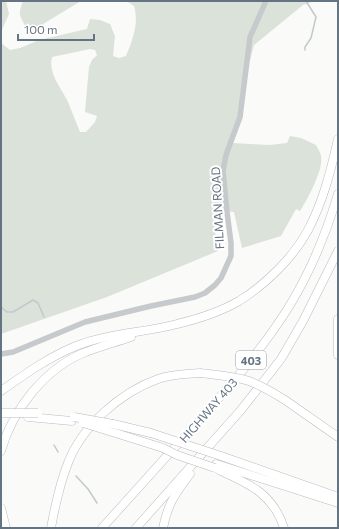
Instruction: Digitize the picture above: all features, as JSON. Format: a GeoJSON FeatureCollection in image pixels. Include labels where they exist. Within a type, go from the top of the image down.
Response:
{"type":"FeatureCollection","features":[{"type":"Feature","properties":{"kind":"highway"},"geometry":{"type":"LineString","coordinates":[[1,391],[40,365],[76,346],[102,338],[177,324],[213,313],[238,301],[279,269],[296,248],[307,231],[317,211],[326,187],[338,139]]}},
{"type":"Feature","properties":{"kind":"highway","name":"HIGHWAY 403"},"geometry":{"type":"LineString","coordinates":[[102,528],[220,397],[261,348],[290,305],[313,260],[338,194]]}},
{"type":"Feature","properties":{"kind":"highway","name":"HIGHWAY 403"},"geometry":{"type":"LineString","coordinates":[[136,528],[241,410],[280,359],[303,321],[338,251]]}},
{"type":"Feature","properties":{"kind":"highway"},"geometry":{"type":"LineString","coordinates":[[338,319],[338,355]]}},
{"type":"Feature","properties":{"kind":"highway"},"geometry":{"type":"LineString","coordinates":[[1,451],[10,426],[18,413],[37,387],[52,373],[81,354],[158,328]]}},
{"type":"Feature","properties":{"kind":"highway"},"geometry":{"type":"LineString","coordinates":[[51,528],[59,492],[68,462],[80,442],[99,416],[127,394],[158,379],[181,374],[200,373],[249,381],[286,400],[338,437]]}},
{"type":"Feature","properties":{"kind":"highway"},"geometry":{"type":"LineString","coordinates":[[1,413],[38,413],[151,433],[222,456],[338,497]]}},
{"type":"Feature","properties":{"kind":"highway"},"geometry":{"type":"LineString","coordinates":[[1,418],[28,417],[73,419]]}},
{"type":"Feature","properties":{"kind":"highway"},"geometry":{"type":"LineString","coordinates":[[111,427],[177,455],[338,503]]}},
{"type":"Feature","properties":{"kind":"highway"},"geometry":{"type":"LineString","coordinates":[[163,528],[166,511],[202,454]]}},
{"type":"Feature","properties":{"kind":"highway"},"geometry":{"type":"LineString","coordinates":[[215,466],[251,486],[267,498],[280,514],[284,528]]}},
{"type":"Feature","properties":{"kind":"highway"},"geometry":{"type":"LineString","coordinates":[[1,508],[6,528]]}},
{"type":"Feature","properties":{"kind":"street","name":"FILMAN ROAD"},"geometry":{"type":"LineString","coordinates":[[1,354],[13,352],[85,322],[195,297],[205,293],[221,278],[231,256],[224,171],[226,155],[240,117],[250,37],[266,1]]}},
{"type":"Feature","properties":{"kind":"shaded area"},"geometry":{"type":"Polygon","coordinates":[[[1,1],[6,1],[9,14],[1,32],[1,1]]]}},
{"type":"Feature","properties":{"kind":"shaded area"},"geometry":{"type":"Polygon","coordinates":[[[23,1],[81,1],[38,27],[27,28],[20,15],[20,9],[23,1]]]}},
{"type":"Feature","properties":{"kind":"shaded area"},"geometry":{"type":"Polygon","coordinates":[[[123,1],[314,1],[303,5],[254,45],[243,87],[242,119],[232,143],[270,145],[287,143],[290,136],[301,138],[316,145],[320,152],[321,162],[318,176],[300,211],[296,209],[281,236],[242,248],[234,212],[220,211],[213,217],[218,251],[107,297],[1,334],[1,43],[10,50],[20,48],[39,40],[87,29],[90,19],[100,20],[110,24],[115,36],[113,56],[119,58],[126,56],[136,25],[134,6],[123,1]],[[90,49],[52,57],[51,63],[53,75],[68,102],[80,132],[86,132],[95,122],[97,116],[85,112],[89,67],[92,60],[97,55],[95,50],[90,49]]]}},
{"type":"Feature","properties":{"kind":"waterway"},"geometry":{"type":"LineString","coordinates":[[305,50],[305,47],[311,38],[316,17],[306,1]]}},
{"type":"Feature","properties":{"kind":"waterway"},"geometry":{"type":"LineString","coordinates":[[1,305],[7,312],[13,312],[33,300],[38,303],[44,317]]}},
{"type":"Feature","properties":{"kind":"waterway"},"geometry":{"type":"LineString","coordinates":[[54,445],[58,452]]}},
{"type":"Feature","properties":{"kind":"waterway"},"geometry":{"type":"LineString","coordinates":[[76,476],[88,489],[97,503]]}}]}
